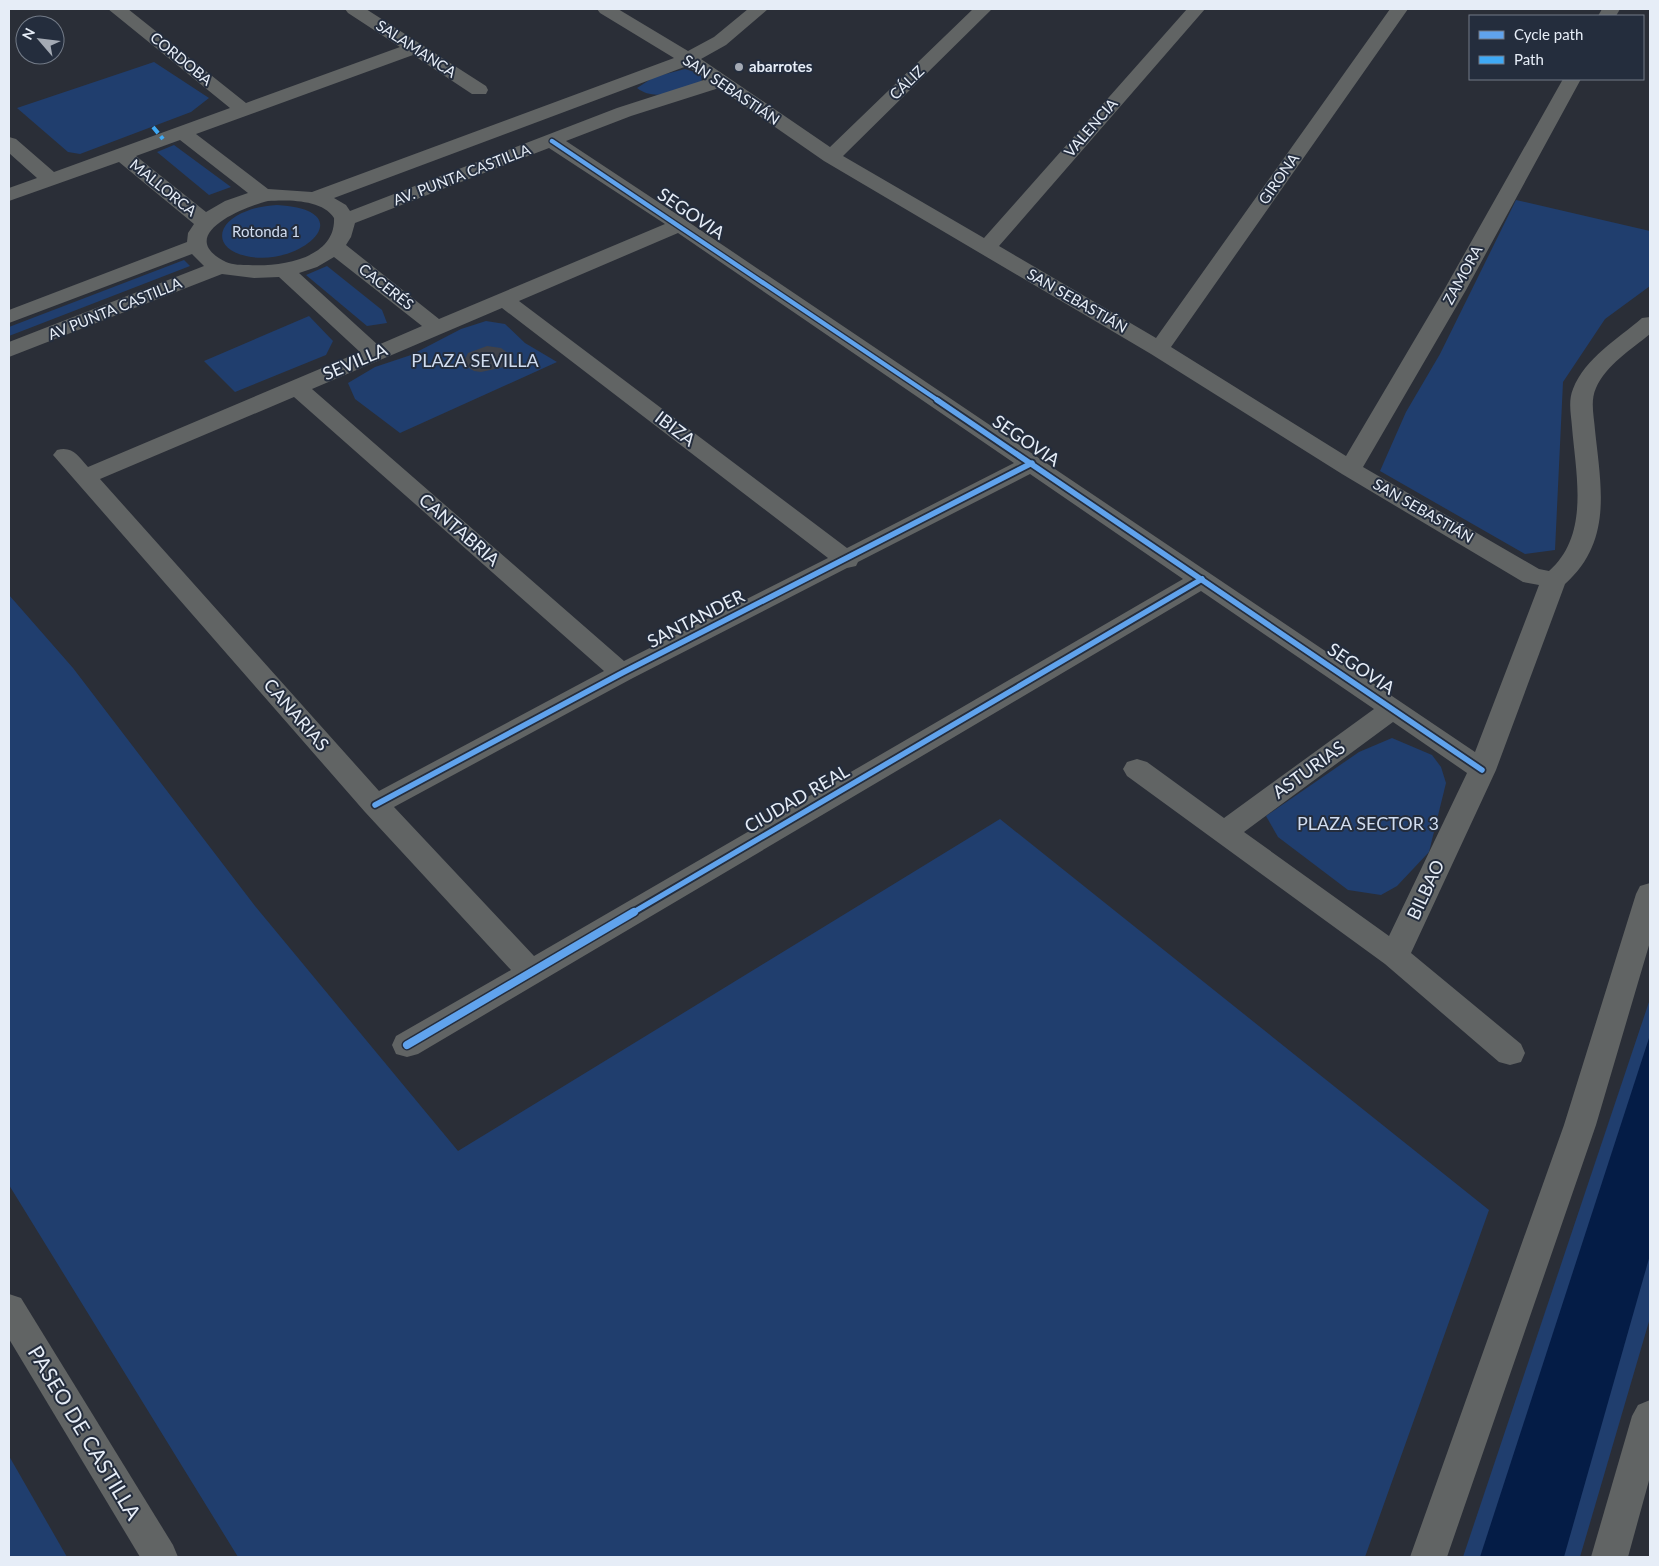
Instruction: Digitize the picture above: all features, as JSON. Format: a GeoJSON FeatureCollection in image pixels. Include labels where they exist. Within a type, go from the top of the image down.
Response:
{"type":"FeatureCollection","features":[{"type":"Feature","properties":{"kind":"street","name":"CORDOBA"},"geometry":{"type":"LineString","coordinates":[[117,9],[244,110]]}},
{"type":"Feature","properties":{"kind":"street","name":"SALAMANCA"},"geometry":{"type":"LineString","coordinates":[[354,9],[479,90]]}},
{"type":"Feature","properties":{"kind":"street","name":"SAN SEBASTIÁN"},"geometry":{"type":"LineString","coordinates":[[606,9],[688,59],[831,157],[1159,349],[1350,468],[1532,576],[1554,580]]}},
{"type":"Feature","properties":{"kind":"street"},"geometry":{"type":"LineString","coordinates":[[315,198],[688,59],[720,41],[759,9]]}},
{"type":"Feature","properties":{"kind":"street","name":"CÁLIZ"},"geometry":{"type":"LineString","coordinates":[[831,157],[983,9]]}},
{"type":"Feature","properties":{"kind":"street","name":"VALENCIA"},"geometry":{"type":"LineString","coordinates":[[986,248],[1196,9]]}},
{"type":"Feature","properties":{"kind":"street","name":"GIRONA"},"geometry":{"type":"LineString","coordinates":[[1159,349],[1399,9]]}},
{"type":"Feature","properties":{"kind":"street"},"geometry":{"type":"LineString","coordinates":[[9,195],[415,48]]}},
{"type":"Feature","properties":{"kind":"street","name":"ZAMORA"},"geometry":{"type":"LineString","coordinates":[[1350,468],[1455,290],[1571,80]]}},
{"type":"Feature","properties":{"kind":"street","name":"AV. PUNTA CASTILLA"},"geometry":{"type":"LineString","coordinates":[[345,220],[624,112],[721,81]]}},
{"type":"Feature","properties":{"kind":"street"},"geometry":{"type":"LineString","coordinates":[[598,92],[624,112]]}},
{"type":"Feature","properties":{"kind":"street"},"geometry":{"type":"LineString","coordinates":[[182,132],[264,196]]}},
{"type":"Feature","properties":{"kind":"street","name":"SEGOVIA"},"geometry":{"type":"LineString","coordinates":[[552,141],[680,224],[1482,770]]}},
{"type":"Feature","properties":{"kind":"street"},"geometry":{"type":"LineString","coordinates":[[9,143],[51,180]]}},
{"type":"Feature","properties":{"kind":"street","name":"MALLORCA"},"geometry":{"type":"LineString","coordinates":[[122,154],[205,222]]}},
{"type":"Feature","properties":{"kind":"street"},"geometry":{"type":"LineString","coordinates":[[291,194],[315,198],[330,204],[341,213],[345,220],[346,231],[335,247],[308,264],[248,273],[220,267],[201,253],[197,245],[198,233],[205,222],[229,206],[264,196],[291,194]]}},
{"type":"Feature","properties":{"kind":"street","name":"SEVILLA"},"geometry":{"type":"LineString","coordinates":[[85,477],[680,224]]}},
{"type":"Feature","properties":{"kind":"street","name":"AV PUNTA CASTILLA"},"geometry":{"type":"LineString","coordinates":[[9,317],[197,245]]}},
{"type":"Feature","properties":{"kind":"street","name":"CACERÉS"},"geometry":{"type":"LineString","coordinates":[[335,247],[436,327]]}},
{"type":"Feature","properties":{"kind":"street","name":"AV PUNTA CASTILLA"},"geometry":{"type":"LineString","coordinates":[[9,350],[220,267]]}},
{"type":"Feature","properties":{"kind":"street"},"geometry":{"type":"LineString","coordinates":[[282,269],[374,353]]}},
{"type":"Feature","properties":{"kind":"street","name":"IBIZA"},"geometry":{"type":"LineString","coordinates":[[504,299],[847,560]]}},
{"type":"Feature","properties":{"kind":"street"},"geometry":{"type":"LineString","coordinates":[[1554,580],[1580,554],[1586,530],[1591,496],[1582,402],[1585,388],[1600,367],[1650,322]]}},
{"type":"Feature","properties":{"kind":"street","name":"CANTABRIA"},"geometry":{"type":"LineString","coordinates":[[296,387],[622,673]]}},
{"type":"Feature","properties":{"kind":"street","name":"CANARIAS"},"geometry":{"type":"LineString","coordinates":[[65,455],[375,805],[531,972]]}},
{"type":"Feature","properties":{"kind":"street","name":"SANTANDER"},"geometry":{"type":"LineString","coordinates":[[375,805],[622,673],[847,560],[1032,463]]}},
{"type":"Feature","properties":{"kind":"street","name":"CIUDAD REAL"},"geometry":{"type":"LineString","coordinates":[[407,1045],[1202,579]]}},
{"type":"Feature","properties":{"kind":"street","name":"BILBAO"},"geometry":{"type":"LineString","coordinates":[[1395,956],[1482,770],[1554,580]]}},
{"type":"Feature","properties":{"kind":"street","name":"ASTURIAS"},"geometry":{"type":"LineString","coordinates":[[1225,831],[1393,709]]}},
{"type":"Feature","properties":{"kind":"street"},"geometry":{"type":"LineString","coordinates":[[1137,769],[1395,956],[1510,1053]]}},
{"type":"Feature","properties":{"kind":"street"},"geometry":{"type":"LineString","coordinates":[[1428,1557],[1580,1126],[1650,894]]}},
{"type":"Feature","properties":{"kind":"street","name":"PASEO DE CASTILLA"},"geometry":{"type":"LineString","coordinates":[[9,1310],[160,1557]]}},
{"type":"Feature","properties":{"kind":"street"},"geometry":{"type":"LineString","coordinates":[[1609,1557],[1650,1416]]}},
{"type":"Feature","properties":{"kind":"green space"},"geometry":{"type":"Polygon","coordinates":[[[154,62],[209,98],[191,112],[80,154],[68,152],[17,108],[154,62]]]}},
{"type":"Feature","properties":{"kind":"green space"},"geometry":{"type":"Polygon","coordinates":[[[685,69],[701,74],[702,83],[661,95],[644,92],[637,88],[654,77],[685,69]]]}},
{"type":"Feature","properties":{"kind":"green space"},"geometry":{"type":"Polygon","coordinates":[[[174,145],[231,187],[209,195],[157,152],[174,145]]]}},
{"type":"Feature","properties":{"kind":"green space"},"geometry":{"type":"Polygon","coordinates":[[[1516,200],[1650,231],[1650,286],[1605,319],[1563,382],[1555,550],[1525,554],[1380,471],[1406,412],[1440,354],[1516,200]]]}},
{"type":"Feature","properties":{"kind":"green space","name":"Rotonda 1"},"geometry":{"type":"Polygon","coordinates":[[[277,205],[303,209],[317,217],[320,227],[315,237],[303,247],[286,254],[266,258],[246,256],[227,247],[222,235],[224,228],[229,222],[250,210],[277,205]]]}},
{"type":"Feature","properties":{"kind":"green space"},"geometry":{"type":"Polygon","coordinates":[[[184,260],[190,266],[9,336],[9,327],[184,260]]]}},
{"type":"Feature","properties":{"kind":"green space"},"geometry":{"type":"Polygon","coordinates":[[[327,266],[382,310],[387,323],[367,326],[306,275],[327,266]]]}},
{"type":"Feature","properties":{"kind":"green space"},"geometry":{"type":"Polygon","coordinates":[[[309,316],[333,341],[326,355],[235,392],[204,361],[309,316]]]}},
{"type":"Feature","properties":{"kind":"green space","name":"PLAZA SEVILLA"},"geometry":{"type":"Polygon","coordinates":[[[486,321],[505,324],[525,343],[557,362],[400,433],[355,399],[348,383],[375,367],[411,355],[461,329],[486,321]]]}},
{"type":"Feature","properties":{"kind":"green space"},"geometry":{"type":"Polygon","coordinates":[[[9,595],[73,668],[255,906],[458,1151],[1000,819],[1489,1210],[1365,1557],[238,1557],[9,1185],[9,595]]]}},
{"type":"Feature","properties":{"kind":"green space","name":"PLAZA SECTOR 3"},"geometry":{"type":"Polygon","coordinates":[[[1392,738],[1432,755],[1441,767],[1446,783],[1429,852],[1397,886],[1381,895],[1348,890],[1278,837],[1266,816],[1359,752],[1392,738]]]}},
{"type":"Feature","properties":{"kind":"green space"},"geometry":{"type":"Polygon","coordinates":[[[1650,999],[1650,1318],[1580,1557],[1463,1557],[1650,999]]]}},
{"type":"Feature","properties":{"kind":"green space"},"geometry":{"type":"Polygon","coordinates":[[[9,1456],[67,1557],[9,1557],[9,1456]]]}},
{"type":"Feature","properties":{"kind":"shaded area"},"geometry":{"type":"Polygon","coordinates":[[[1650,1035],[1650,1255],[1564,1557],[1480,1557],[1650,1035]]]}},
{"type":"Feature","properties":{"kind":"building"},"geometry":{"type":"Polygon","coordinates":[[[487,346],[501,348],[509,354],[510,359],[504,367],[481,372],[474,371],[464,365],[468,353],[487,346]]]}},
{"type":"Feature","properties":{"kind":"marked path"},"geometry":{"type":"LineString","coordinates":[[153,127],[163,139]]}},
{"type":"Feature","properties":{"kind":"cycle path"},"geometry":{"type":"LineString","coordinates":[[552,141],[680,225],[1482,770]]}},
{"type":"Feature","properties":{"kind":"cycle path"},"geometry":{"type":"LineString","coordinates":[[375,805],[622,673],[1032,463]]}},
{"type":"Feature","properties":{"kind":"cycle path"},"geometry":{"type":"LineString","coordinates":[[407,1045],[1202,579]]}},
{"type":"Feature","properties":{"kind":"place","name":"abarrotes"},"geometry":{"type":"Point","coordinates":[739,67]}}]}
